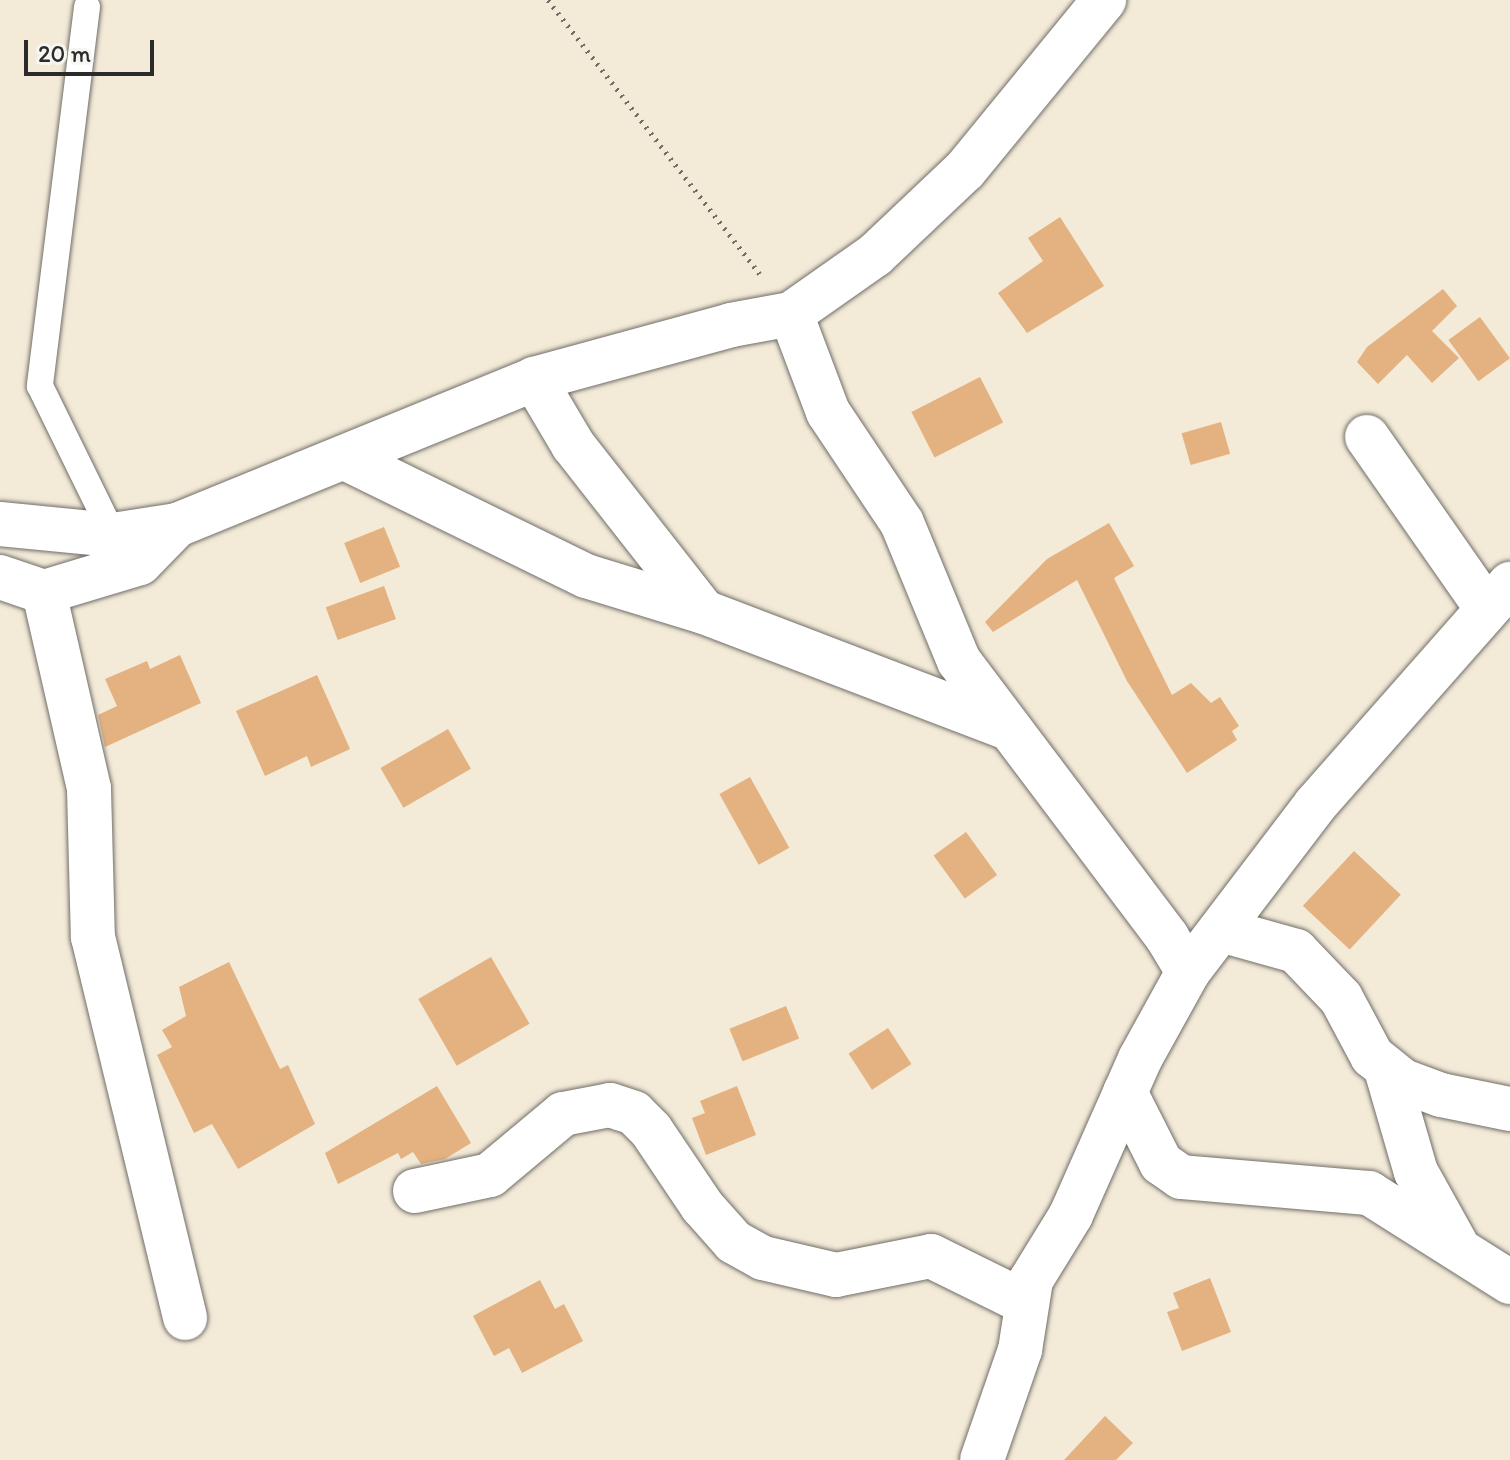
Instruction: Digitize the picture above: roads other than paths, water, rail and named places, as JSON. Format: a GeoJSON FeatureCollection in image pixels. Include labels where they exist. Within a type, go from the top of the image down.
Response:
{"type":"FeatureCollection","features":[{"type":"Feature","properties":{"kind":"street"},"geometry":{"type":"LineString","coordinates":[[0,524],[113,535],[177,525],[347,459],[534,379],[731,325],[791,314],[875,255],[965,170],[1104,0]]}},
{"type":"Feature","properties":{"kind":"street"},"geometry":{"type":"LineString","coordinates":[[791,314],[828,412],[884,491],[959,661],[1005,727],[1167,937],[1188,972]]}},
{"type":"Feature","properties":{"kind":"street"},"geometry":{"type":"LineString","coordinates":[[534,379],[573,445],[704,612]]}},
{"type":"Feature","properties":{"kind":"street"},"geometry":{"type":"LineString","coordinates":[[982,1460],[1020,1350],[1024,1302],[1031,1280],[1071,1215],[1125,1092],[1188,972],[1315,805],[1498,595],[1367,437]]}},
{"type":"Feature","properties":{"kind":"street"},"geometry":{"type":"LineString","coordinates":[[347,459],[586,576],[704,612],[1005,727]]}},
{"type":"Feature","properties":{"kind":"street"},"geometry":{"type":"LineString","coordinates":[[0,577],[44,592],[140,563],[177,525]]}},
{"type":"Feature","properties":{"kind":"street"},"geometry":{"type":"LineString","coordinates":[[44,592],[89,789],[93,937],[185,1318]]}},
{"type":"Feature","properties":{"kind":"street"},"geometry":{"type":"LineString","coordinates":[[1221,930],[1296,951],[1341,998],[1372,1056],[1386,1069],[1441,1095],[1510,1109]]}},
{"type":"Feature","properties":{"kind":"street"},"geometry":{"type":"LineString","coordinates":[[1386,1069],[1416,1172],[1457,1245]]}},
{"type":"Feature","properties":{"kind":"street"},"geometry":{"type":"LineString","coordinates":[[1125,1092],[1161,1163],[1181,1177],[1356,1189],[1457,1245],[1510,1282]]}},
{"type":"Feature","properties":{"kind":"street"},"geometry":{"type":"LineString","coordinates":[[415,1191],[490,1175],[563,1114],[610,1105],[642,1121],[702,1206],[734,1242],[763,1258],[836,1275],[931,1256],[1024,1302]]}},
{"type":"Feature","properties":{"kind":"lane"},"geometry":{"type":"LineString","coordinates":[[87,7],[40,386],[113,535]]}}]}
